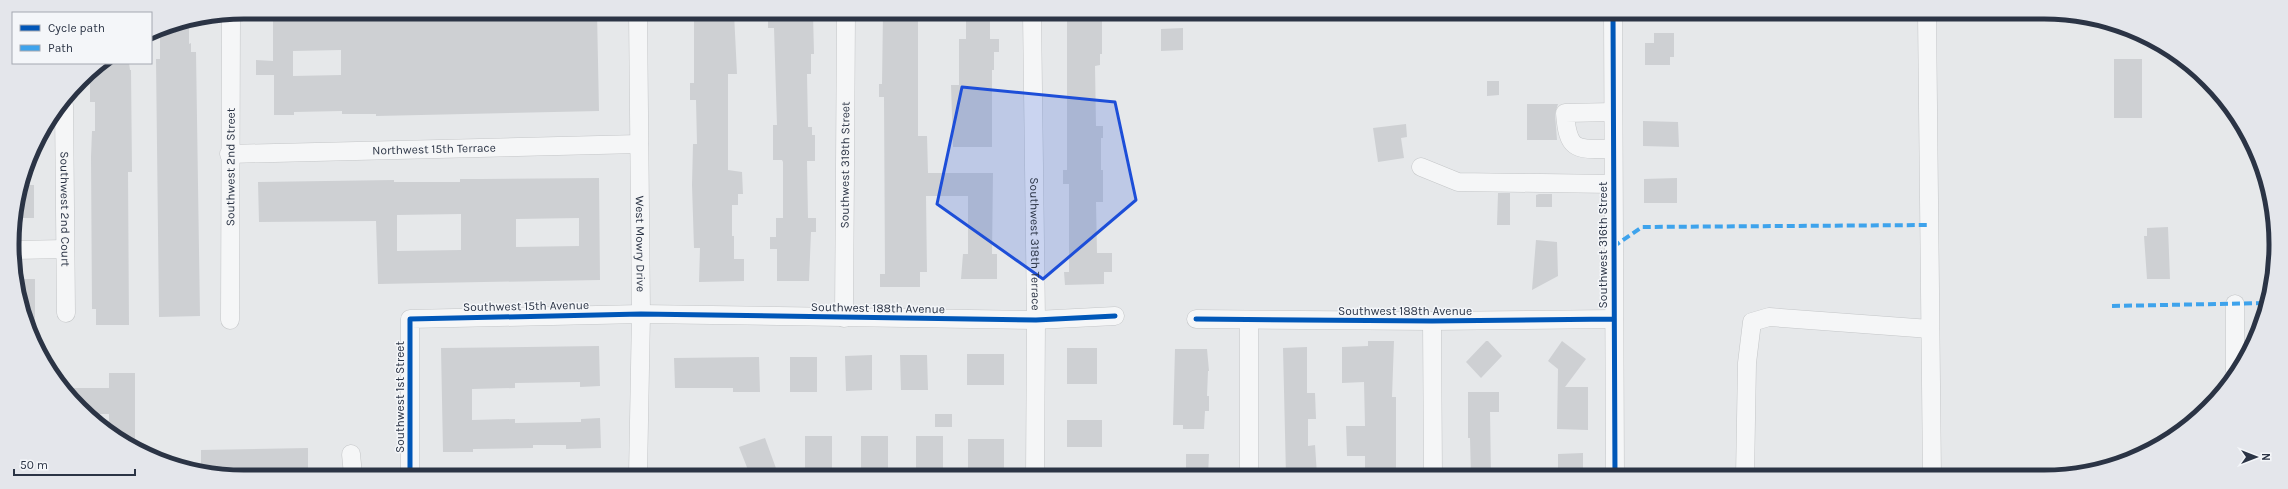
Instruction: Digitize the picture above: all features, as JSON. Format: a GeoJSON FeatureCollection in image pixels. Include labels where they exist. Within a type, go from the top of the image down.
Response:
{"type":"FeatureCollection","features":[{"type":"Feature","properties":{"kind":"street","name":"Southwest 2nd Street"},"geometry":{"type":"LineString","coordinates":[[230,320],[229,154],[231,19]]}},
{"type":"Feature","properties":{"kind":"street","name":"West Mowry Drive"},"geometry":{"type":"LineString","coordinates":[[638,19],[641,314],[638,470]]}},
{"type":"Feature","properties":{"kind":"street","name":"Southwest 319th Street"},"geometry":{"type":"LineString","coordinates":[[844,318],[846,19]]}},
{"type":"Feature","properties":{"kind":"street","name":"Southwest 318th Terrace"},"geometry":{"type":"LineString","coordinates":[[1032,19],[1036,320],[1035,470]]}},
{"type":"Feature","properties":{"kind":"street","name":"Southwest 316th Street"},"geometry":{"type":"LineString","coordinates":[[1612,19],[1615,470]]}},
{"type":"Feature","properties":{"kind":"street"},"geometry":{"type":"LineString","coordinates":[[1927,19],[1932,470]]}},
{"type":"Feature","properties":{"kind":"street","name":"Southwest 2nd Court"},"geometry":{"type":"LineString","coordinates":[[64,110],[66,313]]}},
{"type":"Feature","properties":{"kind":"street"},"geometry":{"type":"LineString","coordinates":[[1613,112],[1565,113],[1567,135],[1573,144],[1585,149],[1613,149]]}},
{"type":"Feature","properties":{"kind":"street","name":"Northwest 15th Terrace"},"geometry":{"type":"LineString","coordinates":[[229,154],[639,144]]}},
{"type":"Feature","properties":{"kind":"street"},"geometry":{"type":"LineString","coordinates":[[1421,167],[1458,182],[1613,184]]}},
{"type":"Feature","properties":{"kind":"street"},"geometry":{"type":"LineString","coordinates":[[19,250],[65,249]]}},
{"type":"Feature","properties":{"kind":"street"},"geometry":{"type":"LineString","coordinates":[[2235,304],[2235,364]]}},
{"type":"Feature","properties":{"kind":"street","name":"Southwest 188th Avenue"},"geometry":{"type":"LineString","coordinates":[[641,314],[1036,320],[1115,316]]}},
{"type":"Feature","properties":{"kind":"street","name":"Southwest 15th Avenue"},"geometry":{"type":"LineString","coordinates":[[410,319],[641,314]]}},
{"type":"Feature","properties":{"kind":"street"},"geometry":{"type":"LineString","coordinates":[[1745,470],[1747,363],[1752,322],[1769,317],[1930,329]]}},
{"type":"Feature","properties":{"kind":"street","name":"Southwest 1st Street"},"geometry":{"type":"LineString","coordinates":[[410,319],[410,470]]}},
{"type":"Feature","properties":{"kind":"street","name":"Southwest 188th Avenue"},"geometry":{"type":"LineString","coordinates":[[1196,319],[1432,321],[1614,319]]}},
{"type":"Feature","properties":{"kind":"street"},"geometry":{"type":"LineString","coordinates":[[1249,320],[1250,470]]}},
{"type":"Feature","properties":{"kind":"street"},"geometry":{"type":"LineString","coordinates":[[1432,321],[1433,470]]}},
{"type":"Feature","properties":{"kind":"street"},"geometry":{"type":"LineString","coordinates":[[351,454],[353,470]]}},
{"type":"Feature","properties":{"kind":"highlighted area"},"geometry":{"type":"Polygon","coordinates":[[[962,87],[1115,102],[1136,200],[1043,279],[937,204],[962,87]]]}},
{"type":"Feature","properties":{"kind":"building"},"geometry":{"type":"Polygon","coordinates":[[[273,19],[597,19],[599,111],[376,116],[376,114],[342,114],[342,111],[294,112],[294,115],[274,115],[274,75],[256,75],[256,60],[273,61],[273,19]],[[341,50],[293,51],[293,76],[341,75],[341,50]]]}},
{"type":"Feature","properties":{"kind":"building"},"geometry":{"type":"Polygon","coordinates":[[[694,19],[734,19],[737,74],[728,74],[728,170],[742,172],[743,194],[738,194],[738,205],[732,205],[732,236],[734,236],[734,259],[744,259],[744,281],[699,282],[700,248],[694,248],[692,185],[693,144],[697,144],[696,100],[690,100],[690,83],[694,83],[694,19]]]}},
{"type":"Feature","properties":{"kind":"building"},"geometry":{"type":"Polygon","coordinates":[[[768,19],[813,19],[814,54],[811,54],[811,74],[807,74],[808,127],[812,127],[812,135],[815,135],[815,161],[807,161],[808,218],[816,218],[816,232],[811,232],[809,281],[777,281],[777,249],[770,249],[770,237],[776,237],[776,218],[783,218],[783,162],[782,160],[773,160],[773,125],[777,125],[774,28],[768,28],[768,19]]]}},
{"type":"Feature","properties":{"kind":"building"},"geometry":{"type":"Polygon","coordinates":[[[883,19],[918,19],[918,136],[927,136],[928,173],[993,173],[992,254],[997,254],[997,279],[961,279],[963,254],[968,254],[968,196],[926,196],[927,272],[920,272],[920,287],[880,287],[880,274],[885,274],[884,97],[879,97],[879,84],[882,84],[883,19]]]}},
{"type":"Feature","properties":{"kind":"building"},"geometry":{"type":"Polygon","coordinates":[[[966,19],[990,19],[990,39],[999,39],[999,52],[994,52],[994,70],[992,70],[992,147],[953,147],[951,85],[959,85],[959,39],[966,39],[966,19]]]}},
{"type":"Feature","properties":{"kind":"building"},"geometry":{"type":"Polygon","coordinates":[[[1067,19],[1102,19],[1102,54],[1100,54],[1100,65],[1095,66],[1096,126],[1103,126],[1103,138],[1101,138],[1101,170],[1103,170],[1103,202],[1096,202],[1097,253],[1112,253],[1112,272],[1104,272],[1104,284],[1065,285],[1064,272],[1069,272],[1069,184],[1063,184],[1063,170],[1067,170],[1067,19]]]}},
{"type":"Feature","properties":{"kind":"building"},"geometry":{"type":"Polygon","coordinates":[[[189,26],[189,44],[191,43],[191,52],[196,52],[200,316],[159,317],[156,59],[160,59],[160,35],[189,26]]]}},
{"type":"Feature","properties":{"kind":"building"},"geometry":{"type":"Polygon","coordinates":[[[1183,28],[1183,50],[1161,51],[1161,29],[1183,28]]]}},
{"type":"Feature","properties":{"kind":"building"},"geometry":{"type":"Polygon","coordinates":[[[1654,33],[1674,33],[1674,57],[1670,57],[1670,65],[1645,65],[1645,43],[1654,43],[1654,33]]]}},
{"type":"Feature","properties":{"kind":"building"},"geometry":{"type":"Polygon","coordinates":[[[2114,59],[2142,59],[2142,118],[2114,118],[2114,59]]]}},
{"type":"Feature","properties":{"kind":"building"},"geometry":{"type":"Polygon","coordinates":[[[110,64],[129,64],[131,70],[132,172],[128,172],[129,325],[96,325],[96,309],[92,309],[91,157],[92,131],[95,131],[95,102],[90,102],[90,80],[110,64]]]}},
{"type":"Feature","properties":{"kind":"building"},"geometry":{"type":"Polygon","coordinates":[[[1487,81],[1499,81],[1499,95],[1487,96],[1487,81]]]}},
{"type":"Feature","properties":{"kind":"building"},"geometry":{"type":"Polygon","coordinates":[[[1527,104],[1558,104],[1555,114],[1557,140],[1527,140],[1527,104]]]}},
{"type":"Feature","properties":{"kind":"building"},"geometry":{"type":"Polygon","coordinates":[[[1643,121],[1678,122],[1679,147],[1643,146],[1643,121]]]}},
{"type":"Feature","properties":{"kind":"building"},"geometry":{"type":"Polygon","coordinates":[[[1406,124],[1407,137],[1401,138],[1404,158],[1378,162],[1373,128],[1406,124]]]}},
{"type":"Feature","properties":{"kind":"building"},"geometry":{"type":"Polygon","coordinates":[[[599,178],[600,280],[378,284],[376,221],[259,222],[258,182],[394,180],[394,182],[460,182],[460,179],[599,178]],[[461,214],[397,215],[397,251],[461,250],[461,214]],[[579,218],[516,219],[516,247],[579,246],[579,218]]]}},
{"type":"Feature","properties":{"kind":"building"},"geometry":{"type":"Polygon","coordinates":[[[1677,178],[1677,203],[1644,203],[1644,179],[1677,178]]]}},
{"type":"Feature","properties":{"kind":"building"},"geometry":{"type":"Polygon","coordinates":[[[27,185],[34,185],[34,218],[21,218],[27,185]]]}},
{"type":"Feature","properties":{"kind":"building"},"geometry":{"type":"Polygon","coordinates":[[[1498,193],[1510,193],[1510,225],[1497,225],[1498,193]]]}},
{"type":"Feature","properties":{"kind":"building"},"geometry":{"type":"Polygon","coordinates":[[[1552,194],[1552,207],[1536,207],[1536,195],[1552,194]]]}},
{"type":"Feature","properties":{"kind":"building"},"geometry":{"type":"Polygon","coordinates":[[[2168,227],[2170,279],[2147,279],[2144,236],[2147,236],[2147,228],[2168,227]]]}},
{"type":"Feature","properties":{"kind":"building"},"geometry":{"type":"Polygon","coordinates":[[[1536,240],[1557,242],[1558,276],[1532,290],[1536,240]]]}},
{"type":"Feature","properties":{"kind":"building"},"geometry":{"type":"Polygon","coordinates":[[[22,279],[35,279],[35,328],[22,279]]]}},
{"type":"Feature","properties":{"kind":"building"},"geometry":{"type":"Polygon","coordinates":[[[1368,341],[1394,341],[1392,397],[1396,397],[1396,470],[1365,470],[1365,456],[1347,456],[1346,426],[1365,426],[1364,382],[1342,383],[1342,347],[1368,346],[1368,341]]]}},
{"type":"Feature","properties":{"kind":"building"},"geometry":{"type":"Polygon","coordinates":[[[1486,341],[1488,341],[1502,356],[1481,378],[1466,362],[1486,341]]]}},
{"type":"Feature","properties":{"kind":"building"},"geometry":{"type":"Polygon","coordinates":[[[1562,341],[1586,359],[1565,387],[1588,387],[1588,430],[1557,429],[1558,369],[1548,361],[1562,341]]]}},
{"type":"Feature","properties":{"kind":"building"},"geometry":{"type":"Polygon","coordinates":[[[599,346],[600,386],[580,387],[580,382],[515,383],[515,388],[472,389],[472,420],[515,419],[515,423],[581,422],[581,419],[600,418],[601,448],[566,449],[566,445],[533,445],[533,448],[473,449],[473,452],[443,452],[441,348],[599,346]]]}},
{"type":"Feature","properties":{"kind":"building"},"geometry":{"type":"Polygon","coordinates":[[[1307,347],[1307,393],[1315,393],[1316,419],[1308,419],[1308,446],[1315,445],[1317,470],[1286,470],[1283,348],[1307,347]]]}},
{"type":"Feature","properties":{"kind":"building"},"geometry":{"type":"Polygon","coordinates":[[[1067,348],[1097,348],[1097,384],[1067,384],[1067,348]]]}},
{"type":"Feature","properties":{"kind":"building"},"geometry":{"type":"Polygon","coordinates":[[[1175,349],[1207,349],[1209,371],[1207,396],[1209,396],[1209,411],[1205,411],[1204,429],[1183,429],[1183,425],[1173,425],[1175,349]]]}},
{"type":"Feature","properties":{"kind":"building"},"geometry":{"type":"Polygon","coordinates":[[[967,354],[1004,354],[1004,385],[967,385],[967,354]]]}},
{"type":"Feature","properties":{"kind":"building"},"geometry":{"type":"Polygon","coordinates":[[[872,355],[872,390],[846,391],[845,356],[872,355]]]}},
{"type":"Feature","properties":{"kind":"building"},"geometry":{"type":"Polygon","coordinates":[[[900,355],[927,355],[928,390],[901,390],[900,355]]]}},
{"type":"Feature","properties":{"kind":"building"},"geometry":{"type":"Polygon","coordinates":[[[759,357],[760,392],[733,392],[733,388],[675,388],[674,358],[759,357]]]}},
{"type":"Feature","properties":{"kind":"building"},"geometry":{"type":"Polygon","coordinates":[[[790,357],[817,357],[817,392],[790,392],[790,357]]]}},
{"type":"Feature","properties":{"kind":"building"},"geometry":{"type":"Polygon","coordinates":[[[109,373],[135,373],[135,442],[109,424],[109,414],[96,414],[71,388],[109,388],[109,373]]]}},
{"type":"Feature","properties":{"kind":"building"},"geometry":{"type":"Polygon","coordinates":[[[1468,392],[1499,392],[1499,412],[1490,412],[1491,470],[1471,470],[1470,438],[1468,438],[1468,392]]]}},
{"type":"Feature","properties":{"kind":"building"},"geometry":{"type":"Polygon","coordinates":[[[935,414],[952,414],[952,427],[935,427],[935,414]]]}},
{"type":"Feature","properties":{"kind":"building"},"geometry":{"type":"Polygon","coordinates":[[[1067,420],[1102,420],[1102,447],[1067,447],[1067,420]]]}},
{"type":"Feature","properties":{"kind":"building"},"geometry":{"type":"Polygon","coordinates":[[[805,436],[832,436],[832,470],[805,470],[805,436]]]}},
{"type":"Feature","properties":{"kind":"building"},"geometry":{"type":"Polygon","coordinates":[[[861,436],[888,436],[888,470],[861,470],[861,436]]]}},
{"type":"Feature","properties":{"kind":"building"},"geometry":{"type":"Polygon","coordinates":[[[916,436],[943,436],[943,470],[916,470],[916,436]]]}},
{"type":"Feature","properties":{"kind":"building"},"geometry":{"type":"Polygon","coordinates":[[[765,438],[777,470],[748,470],[739,447],[765,438]]]}},
{"type":"Feature","properties":{"kind":"building"},"geometry":{"type":"Polygon","coordinates":[[[968,439],[1004,439],[1004,470],[968,470],[968,439]]]}},
{"type":"Feature","properties":{"kind":"building"},"geometry":{"type":"Polygon","coordinates":[[[308,448],[308,470],[230,470],[201,466],[201,450],[308,448]]]}},
{"type":"Feature","properties":{"kind":"building"},"geometry":{"type":"Polygon","coordinates":[[[1583,453],[1583,470],[1558,470],[1558,454],[1583,453]]]}},
{"type":"Feature","properties":{"kind":"building"},"geometry":{"type":"Polygon","coordinates":[[[1186,454],[1209,454],[1208,470],[1186,470],[1186,454]]]}},
{"type":"Feature","properties":{"kind":"marked path"},"geometry":{"type":"LineString","coordinates":[[1613,247],[1642,227],[1929,225]]}},
{"type":"Feature","properties":{"kind":"marked path"},"geometry":{"type":"LineString","coordinates":[[2112,306],[2261,303]]}},
{"type":"Feature","properties":{"kind":"cycle path"},"geometry":{"type":"LineString","coordinates":[[1613,19],[1615,470]]}},
{"type":"Feature","properties":{"kind":"cycle path"},"geometry":{"type":"LineString","coordinates":[[410,470],[410,319],[641,314],[1036,320],[1115,316]]}},
{"type":"Feature","properties":{"kind":"cycle path"},"geometry":{"type":"LineString","coordinates":[[1196,319],[1432,321],[1614,319]]}}]}
